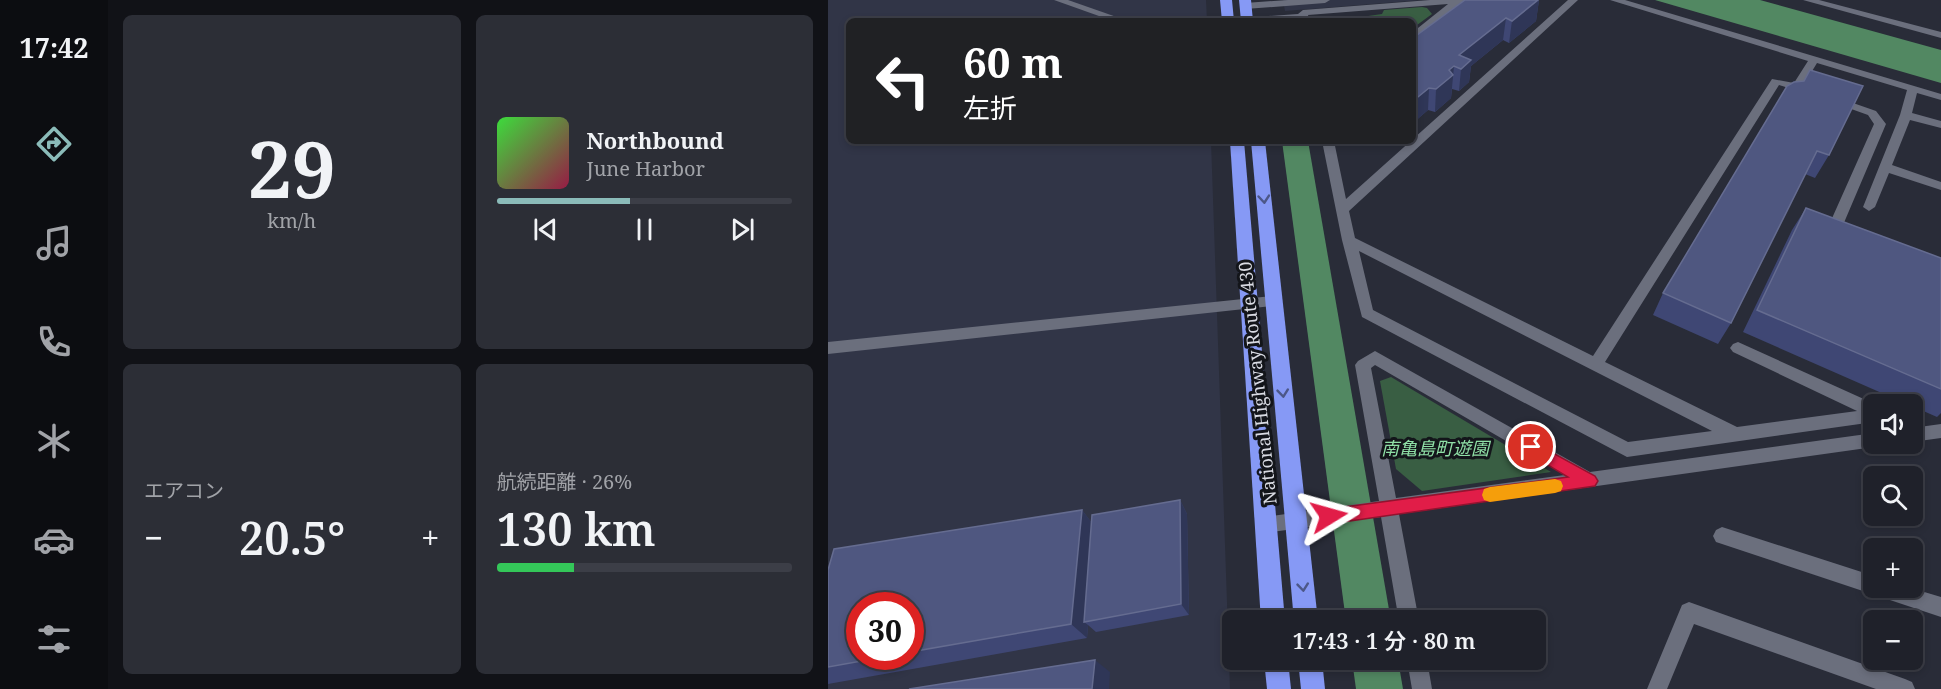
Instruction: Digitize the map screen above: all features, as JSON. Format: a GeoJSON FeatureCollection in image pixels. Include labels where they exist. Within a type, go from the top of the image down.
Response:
{"type":"FeatureCollection","features":[{"type":"Feature","properties":{"kind":"highway"},"geometry":{"type":"LineString","coordinates":[[1226,0],[1228,18]]}},
{"type":"Feature","properties":{"kind":"highway"},"geometry":{"type":"LineString","coordinates":[[1245,3],[1247,18]]}},
{"type":"Feature","properties":{"kind":"highway","name":"National Highway Route 430"},"geometry":{"type":"LineString","coordinates":[[1237,144],[1272,610]]}},
{"type":"Feature","properties":{"kind":"highway","name":"National Highway Route 430"},"geometry":{"type":"LineString","coordinates":[[1258,144],[1305,610]]}},
{"type":"Feature","properties":{"kind":"highway"},"geometry":{"type":"LineString","coordinates":[[1277,670],[1279,689]]}},
{"type":"Feature","properties":{"kind":"highway"},"geometry":{"type":"LineString","coordinates":[[1311,670],[1313,689]]}},
{"type":"Feature","properties":{"kind":"street"},"geometry":{"type":"LineString","coordinates":[[1059,0],[1114,18]]}},
{"type":"Feature","properties":{"kind":"street"},"geometry":{"type":"LineString","coordinates":[[1245,3],[1260,5],[1325,0]]}},
{"type":"Feature","properties":{"kind":"street"},"geometry":{"type":"LineString","coordinates":[[1304,18],[1303,13],[1465,0]]}},
{"type":"Feature","properties":{"kind":"street"},"geometry":{"type":"LineString","coordinates":[[1416,143],[1573,0]]}},
{"type":"Feature","properties":{"kind":"street"},"geometry":{"type":"LineString","coordinates":[[1615,0],[1941,97]]}},
{"type":"Feature","properties":{"kind":"street"},"geometry":{"type":"LineString","coordinates":[[1808,0],[1941,36]]}},
{"type":"Feature","properties":{"kind":"street"},"geometry":{"type":"LineString","coordinates":[[1416,35],[1458,1]]}},
{"type":"Feature","properties":{"kind":"street"},"geometry":{"type":"LineString","coordinates":[[1276,18],[1296,18]]}},
{"type":"Feature","properties":{"kind":"street"},"geometry":{"type":"LineString","coordinates":[[1797,87],[1814,59]]}},
{"type":"Feature","properties":{"kind":"street"},"geometry":{"type":"LineString","coordinates":[[1596,364],[1776,81],[1862,108],[1872,113],[1880,124],[1836,225]]}},
{"type":"Feature","properties":{"kind":"street"},"geometry":{"type":"LineString","coordinates":[[1869,207],[1905,115],[1912,88]]}},
{"type":"Feature","properties":{"kind":"street"},"geometry":{"type":"LineString","coordinates":[[1905,115],[1941,125]]}},
{"type":"Feature","properties":{"kind":"street"},"geometry":{"type":"LineString","coordinates":[[1329,144],[1367,313],[1627,450],[1863,415]]}},
{"type":"Feature","properties":{"kind":"street"},"geometry":{"type":"LineString","coordinates":[[1342,210],[1415,144]]}},
{"type":"Feature","properties":{"kind":"street"},"geometry":{"type":"LineString","coordinates":[[1885,167],[1941,186]]}},
{"type":"Feature","properties":{"kind":"street"},"geometry":{"type":"LineString","coordinates":[[1349,240],[1734,434]]}},
{"type":"Feature","properties":{"kind":"street"},"geometry":{"type":"LineString","coordinates":[[828,348],[1273,302]]}},
{"type":"Feature","properties":{"kind":"street"},"geometry":{"type":"LineString","coordinates":[[1738,348],[1863,408]]}},
{"type":"Feature","properties":{"kind":"street"},"geometry":{"type":"LineString","coordinates":[[1406,610],[1383,509],[1384,474],[1364,365],[1375,357],[1590,481]]}},
{"type":"Feature","properties":{"kind":"street"},"geometry":{"type":"LineString","coordinates":[[1923,433],[1941,431]]}},
{"type":"Feature","properties":{"kind":"street"},"geometry":{"type":"LineString","coordinates":[[1264,525],[1863,442]]}},
{"type":"Feature","properties":{"kind":"street"},"geometry":{"type":"LineString","coordinates":[[1722,536],[1863,581]]}},
{"type":"Feature","properties":{"kind":"street"},"geometry":{"type":"LineString","coordinates":[[1911,598],[1941,608]]}},
{"type":"Feature","properties":{"kind":"street"},"geometry":{"type":"LineString","coordinates":[[1657,689],[1689,612],[1905,689]]}},
{"type":"Feature","properties":{"kind":"street"},"geometry":{"type":"LineString","coordinates":[[1419,670],[1422,689]]}},
{"type":"Feature","properties":{"kind":"shaded area"},"geometry":{"type":"Polygon","coordinates":[[[828,0],[1206,0],[1207,18],[846,18],[846,144],[1211,144],[1227,610],[1222,610],[1222,670],[1229,670],[1230,689],[828,689],[828,0]]]}},
{"type":"Feature","properties":{"kind":"shaded area"},"geometry":{"type":"Polygon","coordinates":[[[1283,0],[1422,0],[1285,11],[1283,0]]]}},
{"type":"Feature","properties":{"kind":"shaded area"},"geometry":{"type":"Polygon","coordinates":[[[1655,0],[1760,0],[1941,50],[1941,83],[1655,0]]]}},
{"type":"Feature","properties":{"kind":"shaded area"},"geometry":{"type":"Polygon","coordinates":[[[1282,144],[1309,144],[1389,610],[1345,610],[1282,144]]]}},
{"type":"Feature","properties":{"kind":"shaded area"},"geometry":{"type":"Polygon","coordinates":[[[1353,670],[1400,670],[1403,689],[1356,689],[1353,670]]]}},
{"type":"Feature","properties":{"kind":"green space"},"geometry":{"type":"Polygon","coordinates":[[[1422,7],[1427,8],[1432,14],[1416,26],[1416,18],[1354,18],[1382,14],[1384,10],[1422,7]]]}},
{"type":"Feature","properties":{"kind":"green space","name":"南亀島町遊園"},"geometry":{"type":"Polygon","coordinates":[[[1391,377],[1551,472],[1422,491],[1396,469],[1380,381],[1391,377]]]}},
{"type":"Feature","properties":{"kind":"building"},"geometry":{"type":"Polygon","coordinates":[[[1465,0],[1538,0],[1512,21],[1506,18],[1459,55],[1471,60],[1461,69],[1454,66],[1449,70],[1453,75],[1436,89],[1429,88],[1416,99],[1416,36],[1465,0]]]}},
{"type":"Feature","properties":{"kind":"building"},"geometry":{"type":"Polygon","coordinates":[[[1810,70],[1863,86],[1829,155],[1817,151],[1731,323],[1663,293],[1787,86],[1794,82],[1804,81],[1810,70]]]}},
{"type":"Feature","properties":{"kind":"building"},"geometry":{"type":"Polygon","coordinates":[[[1806,208],[1941,258],[1941,389],[1757,310],[1806,208]]]}},
{"type":"Feature","properties":{"kind":"building"},"geometry":{"type":"Polygon","coordinates":[[[1180,500],[1181,604],[1084,622],[1092,515],[1180,500]]]}},
{"type":"Feature","properties":{"kind":"building"},"geometry":{"type":"Polygon","coordinates":[[[1082,510],[1071,624],[924,650],[924,592],[846,592],[846,664],[828,667],[828,570],[834,549],[1082,510]]]}},
{"type":"Feature","properties":{"kind":"building"},"geometry":{"type":"Polygon","coordinates":[[[1095,660],[1092,689],[909,689],[1095,660]]]}},
{"type":"Feature","properties":{"kind":"slow traffic"},"geometry":{"type":"LineString","coordinates":[[1490,495],[1555,486]]}},
{"type":"Feature","properties":{"kind":"route"},"geometry":{"type":"LineString","coordinates":[[1329,516],[1590,481],[1531,447]]}}]}
